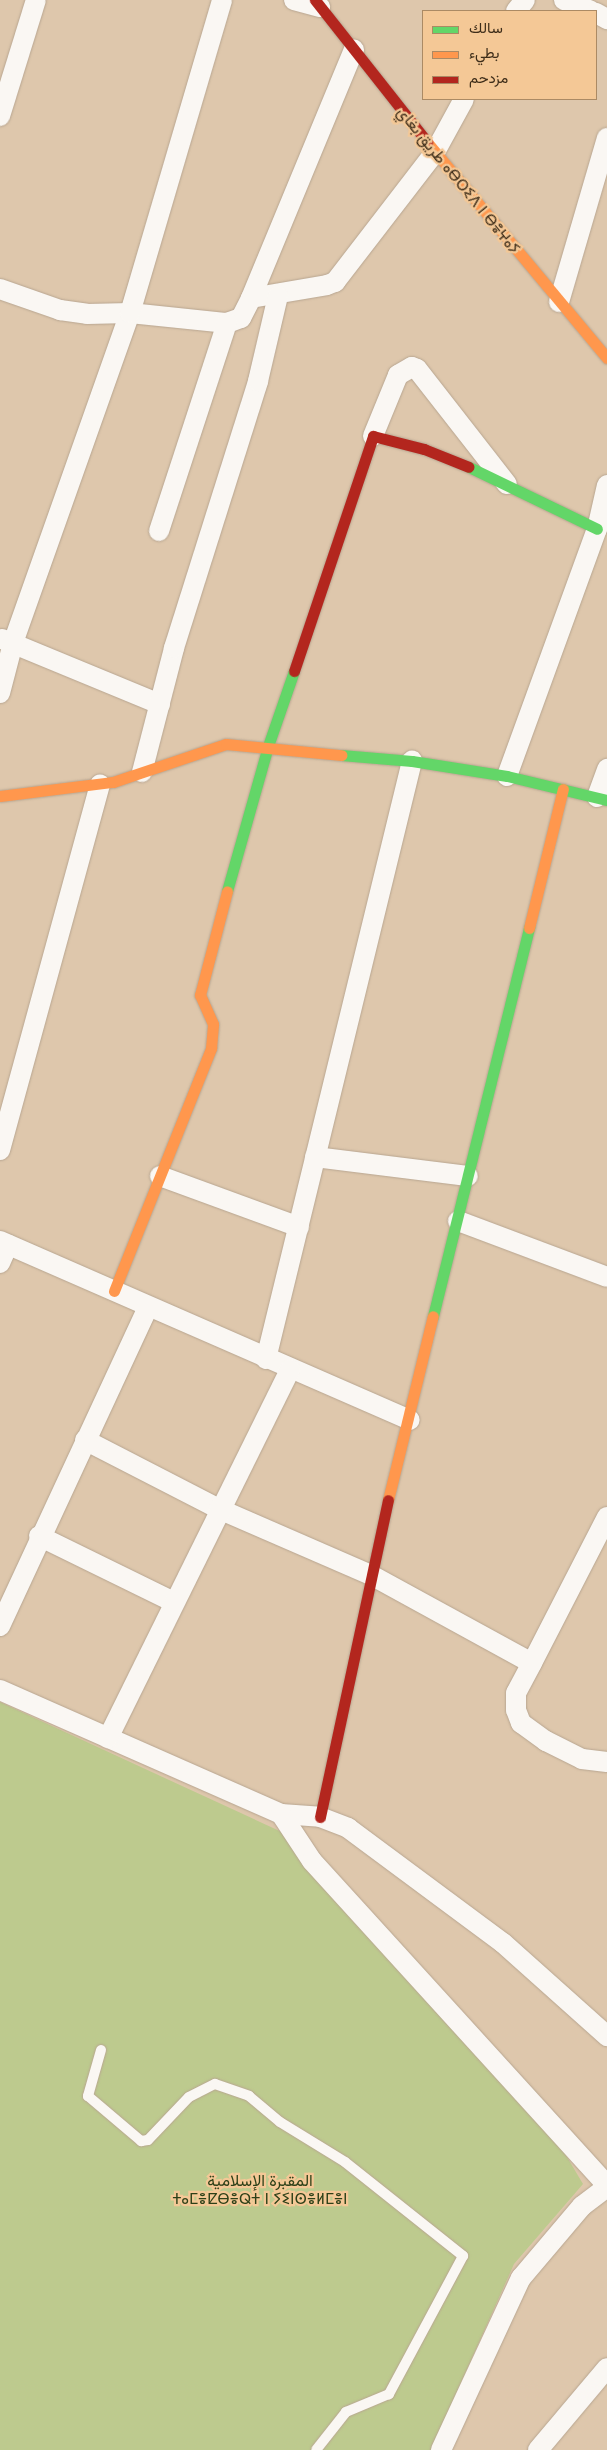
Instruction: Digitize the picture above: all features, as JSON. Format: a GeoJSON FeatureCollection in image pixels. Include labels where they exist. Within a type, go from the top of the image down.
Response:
{"type":"FeatureCollection","features":[{"type":"Feature","properties":{"kind":"street"},"geometry":{"type":"LineString","coordinates":[[0,116],[36,0]]}},
{"type":"Feature","properties":{"kind":"street"},"geometry":{"type":"LineString","coordinates":[[0,693],[6,641],[130,313],[222,0]]}},
{"type":"Feature","properties":{"kind":"street"},"geometry":{"type":"LineString","coordinates":[[294,0],[317,4]]}},
{"type":"Feature","properties":{"kind":"street"},"geometry":{"type":"LineString","coordinates":[[517,10],[525,0]]}},
{"type":"Feature","properties":{"kind":"street"},"geometry":{"type":"LineString","coordinates":[[564,0],[589,10]]}},
{"type":"Feature","properties":{"kind":"street","name":"طريق بغاي ⴰⴱⵔⵉⴷ ⵏ ⴱⴻⵖⴰⵢ"},"geometry":{"type":"LineString","coordinates":[[317,4],[435,152],[607,358]]}},
{"type":"Feature","properties":{"kind":"street"},"geometry":{"type":"LineString","coordinates":[[2,295],[60,310],[87,314],[130,313],[227,323],[241,318],[354,49]]}},
{"type":"Feature","properties":{"kind":"street"},"geometry":{"type":"LineString","coordinates":[[251,298],[278,296],[335,282],[435,152],[463,100]]}},
{"type":"Feature","properties":{"kind":"street"},"geometry":{"type":"LineString","coordinates":[[559,302],[607,138]]}},
{"type":"Feature","properties":{"kind":"street"},"geometry":{"type":"LineString","coordinates":[[142,772],[174,648],[258,381],[278,296]]}},
{"type":"Feature","properties":{"kind":"street"},"geometry":{"type":"LineString","coordinates":[[159,531],[227,323]]}},
{"type":"Feature","properties":{"kind":"street"},"geometry":{"type":"LineString","coordinates":[[114,1291],[211,1048],[213,1024],[200,995],[202,981],[268,746],[373,436],[398,375],[412,367],[417,369],[508,485]]}},
{"type":"Feature","properties":{"kind":"street"},"geometry":{"type":"LineString","coordinates":[[373,436],[424,449],[508,485],[597,528]]}},
{"type":"Feature","properties":{"kind":"street"},"geometry":{"type":"LineString","coordinates":[[507,776],[606,503],[607,485]]}},
{"type":"Feature","properties":{"kind":"street"},"geometry":{"type":"LineString","coordinates":[[6,641],[160,704]]}},
{"type":"Feature","properties":{"kind":"street"},"geometry":{"type":"LineString","coordinates":[[0,796],[100,784],[226,744],[268,746],[412,761],[507,776],[602,798],[607,769]]}},
{"type":"Feature","properties":{"kind":"street"},"geometry":{"type":"LineString","coordinates":[[266,1359],[412,761]]}},
{"type":"Feature","properties":{"kind":"street"},"geometry":{"type":"LineString","coordinates":[[0,1150],[100,784]]}},
{"type":"Feature","properties":{"kind":"street"},"geometry":{"type":"LineString","coordinates":[[320,1817],[371,1575],[563,789]]}},
{"type":"Feature","properties":{"kind":"street"},"geometry":{"type":"LineString","coordinates":[[315,1157],[468,1176]]}},
{"type":"Feature","properties":{"kind":"street"},"geometry":{"type":"LineString","coordinates":[[160,1176],[299,1228]]}},
{"type":"Feature","properties":{"kind":"street"},"geometry":{"type":"LineString","coordinates":[[458,1221],[607,1277]]}},
{"type":"Feature","properties":{"kind":"street"},"geometry":{"type":"LineString","coordinates":[[0,1263],[4,1243],[266,1359],[410,1420]]}},
{"type":"Feature","properties":{"kind":"street"},"geometry":{"type":"LineString","coordinates":[[0,1626],[148,1306]]}},
{"type":"Feature","properties":{"kind":"street"},"geometry":{"type":"LineString","coordinates":[[108,1738],[219,1509],[290,1369]]}},
{"type":"Feature","properties":{"kind":"street"},"geometry":{"type":"LineString","coordinates":[[85,1440],[219,1509],[371,1575],[532,1663]]}},
{"type":"Feature","properties":{"kind":"street"},"geometry":{"type":"LineString","coordinates":[[607,1517],[516,1693],[516,1710],[521,1723],[546,1741],[582,1759],[607,1762]]}},
{"type":"Feature","properties":{"kind":"street"},"geometry":{"type":"LineString","coordinates":[[40,1536],[174,1602]]}},
{"type":"Feature","properties":{"kind":"street"},"geometry":{"type":"LineString","coordinates":[[0,1690],[281,1814],[320,1817],[348,1828],[503,1943],[607,2036]]}},
{"type":"Feature","properties":{"kind":"street"},"geometry":{"type":"LineString","coordinates":[[281,1814],[312,1861],[607,2186],[582,2206],[521,2278],[441,2450]]}},
{"type":"Feature","properties":{"kind":"street"},"geometry":{"type":"LineString","coordinates":[[538,2450],[607,2368]]}},
{"type":"Feature","properties":{"kind":"lane"},"geometry":{"type":"LineString","coordinates":[[101,2050],[88,2096],[142,2141],[148,2140],[189,2098],[215,2084],[249,2096],[280,2122],[345,2162],[463,2256],[390,2394],[346,2412],[316,2450]]}},
{"type":"Feature","properties":{"kind":"green space","name":"المقبرة الإسلامية ⵜⴰⵎⴻⵇⴱⴻⵕⵜ ⵏ ⵢⵉⵏⵙⴻⵍⵎⴻⵏ"},"geometry":{"type":"Polygon","coordinates":[[[0,1702],[284,1833],[544,2118],[583,2184],[514,2264],[431,2450],[0,2450],[0,1702]]]}},
{"type":"Feature","properties":{"kind":"traffic: fast"},"geometry":{"type":"LineString","coordinates":[[469,467],[597,529]]}},
{"type":"Feature","properties":{"kind":"traffic: fast"},"geometry":{"type":"LineString","coordinates":[[227,891],[268,746],[294,671]]}},
{"type":"Feature","properties":{"kind":"traffic: fast"},"geometry":{"type":"LineString","coordinates":[[341,755],[412,761],[507,776],[607,800]]}},
{"type":"Feature","properties":{"kind":"traffic: fast"},"geometry":{"type":"LineString","coordinates":[[433,1316],[529,928]]}},
{"type":"Feature","properties":{"kind":"traffic: slow"},"geometry":{"type":"LineString","coordinates":[[427,142],[607,358]]}},
{"type":"Feature","properties":{"kind":"traffic: slow"},"geometry":{"type":"LineString","coordinates":[[0,796],[113,782],[226,744],[341,755]]}},
{"type":"Feature","properties":{"kind":"traffic: slow"},"geometry":{"type":"LineString","coordinates":[[529,928],[563,789]]}},
{"type":"Feature","properties":{"kind":"traffic: slow"},"geometry":{"type":"LineString","coordinates":[[114,1291],[211,1048],[213,1024],[200,995],[227,891]]}},
{"type":"Feature","properties":{"kind":"traffic: slow"},"geometry":{"type":"LineString","coordinates":[[388,1500],[433,1316]]}},
{"type":"Feature","properties":{"kind":"traffic: jam"},"geometry":{"type":"LineString","coordinates":[[315,0],[427,142]]}},
{"type":"Feature","properties":{"kind":"traffic: jam"},"geometry":{"type":"LineString","coordinates":[[294,671],[373,436],[424,449],[469,467]]}},
{"type":"Feature","properties":{"kind":"traffic: jam"},"geometry":{"type":"LineString","coordinates":[[320,1817],[388,1500]]}}]}
